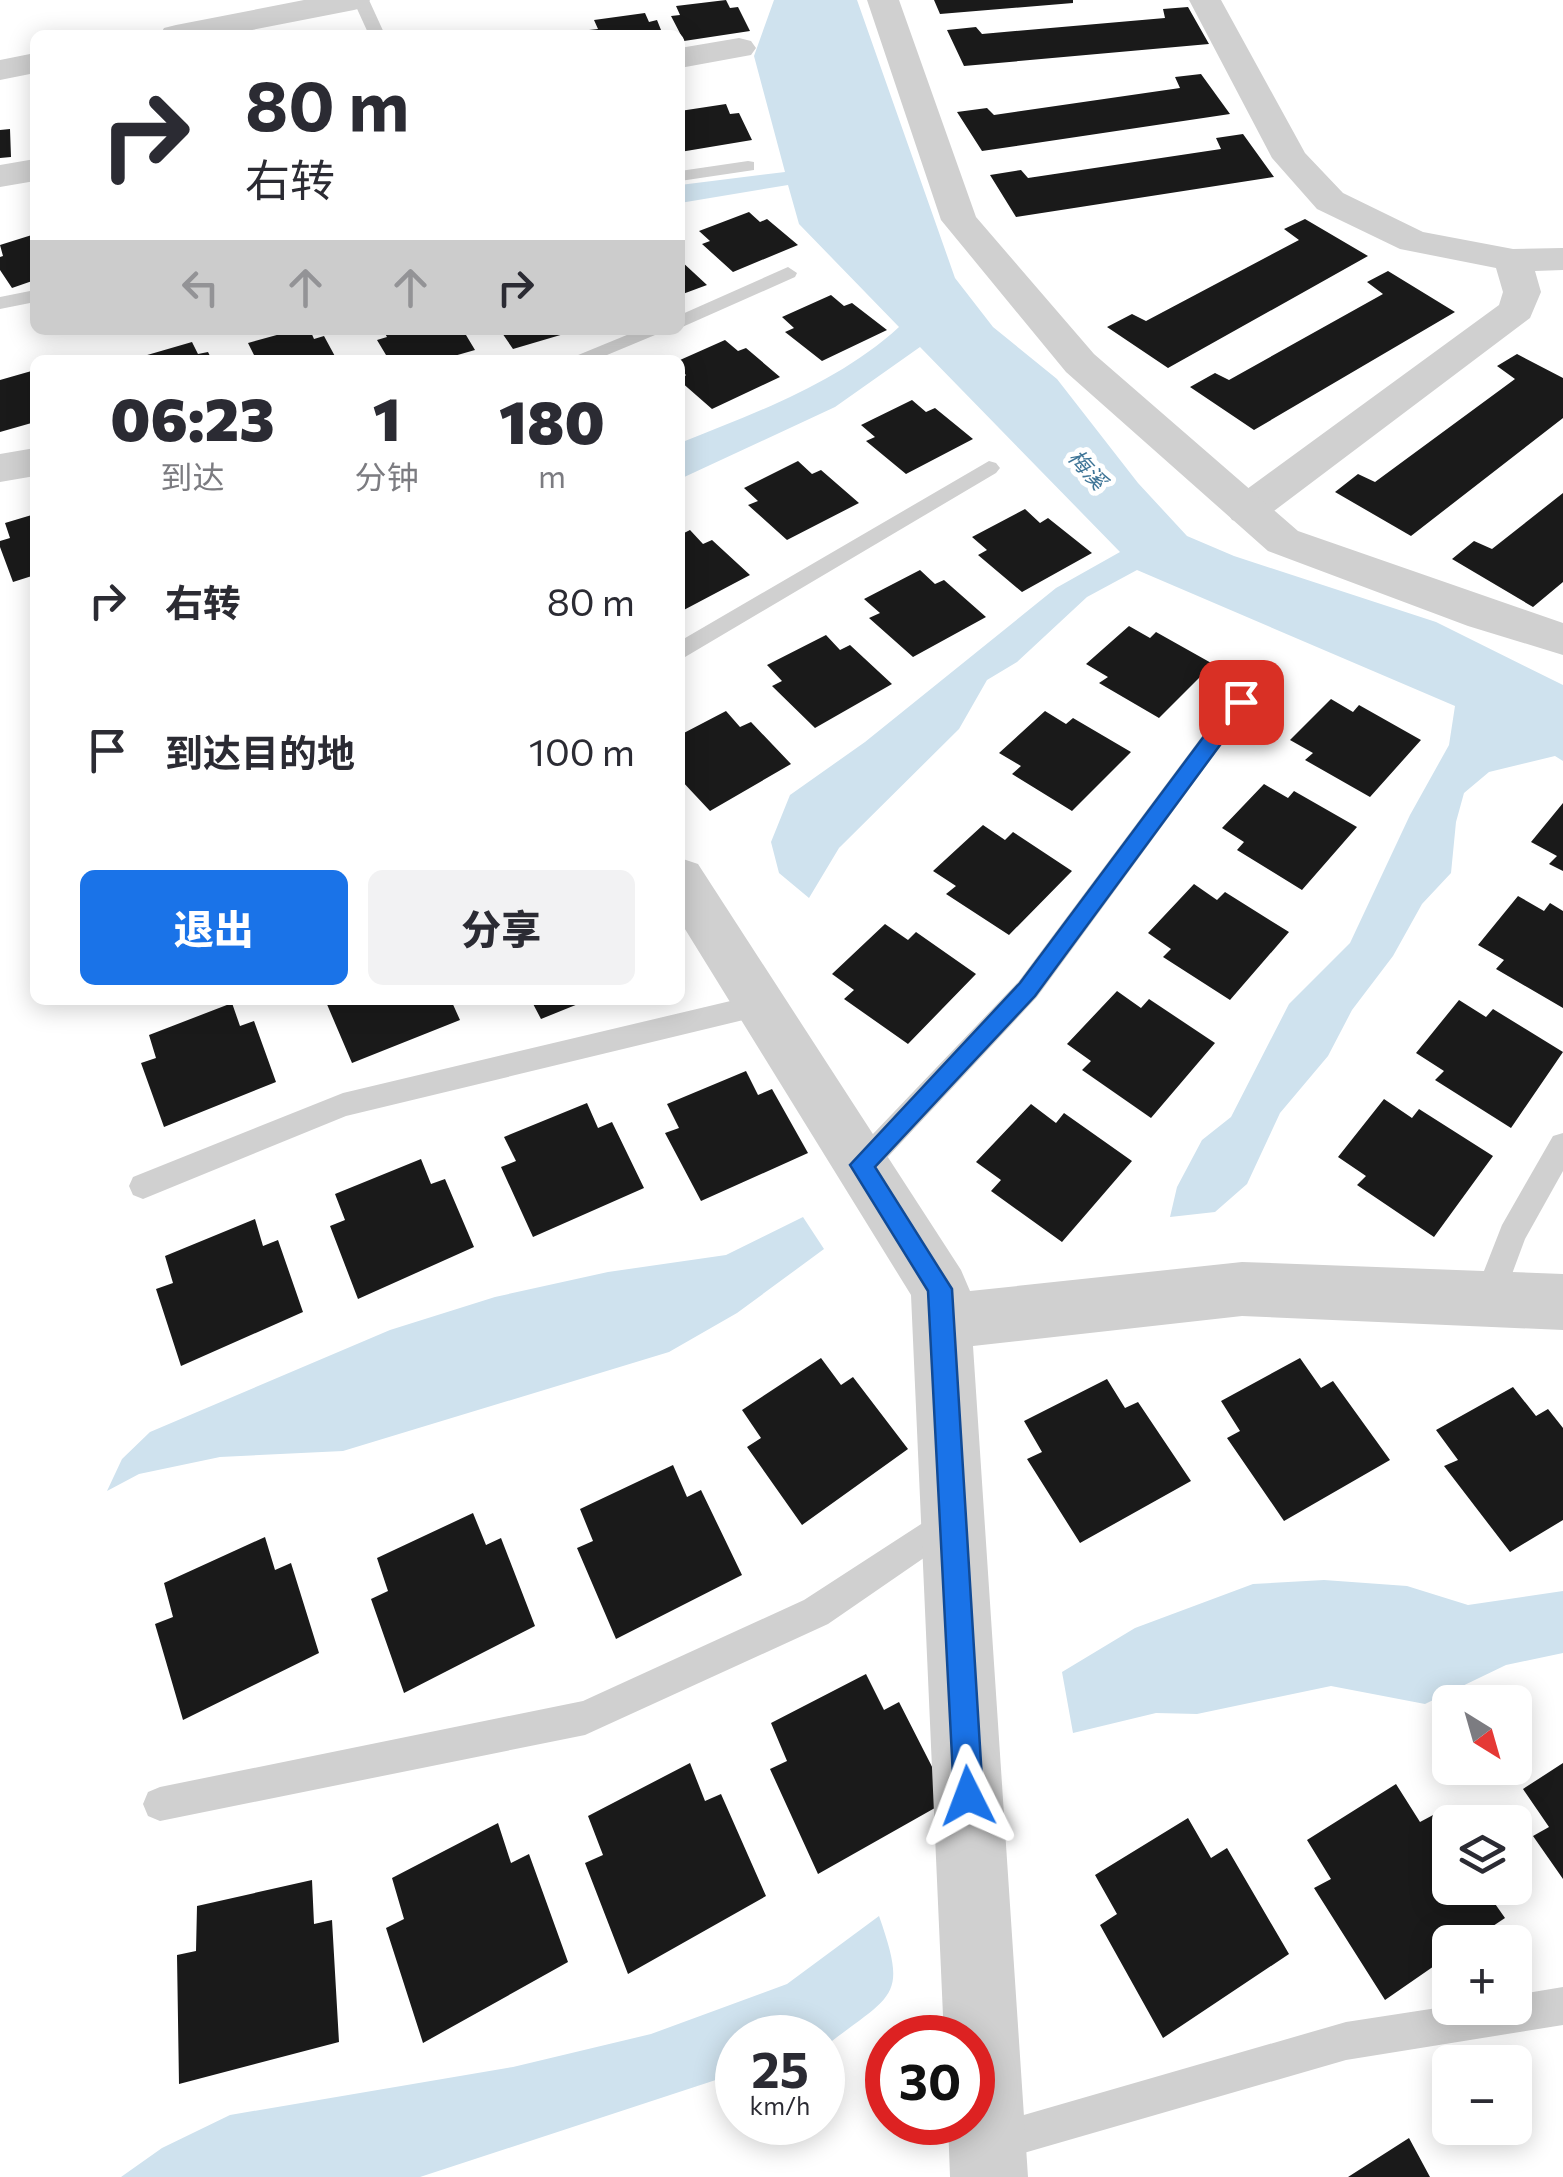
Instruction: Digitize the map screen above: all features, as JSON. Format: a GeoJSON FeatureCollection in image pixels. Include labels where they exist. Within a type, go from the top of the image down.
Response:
{"type":"FeatureCollection","features":[{"type":"Feature","properties":{"kind":"street"},"geometry":{"type":"LineString","coordinates":[[202,30],[358,0]]}},
{"type":"Feature","properties":{"kind":"street"},"geometry":{"type":"LineString","coordinates":[[883,0],[959,220],[1080,363],[1283,541],[1484,616],[1563,639]]}},
{"type":"Feature","properties":{"kind":"street"},"geometry":{"type":"LineString","coordinates":[[1205,0],[1290,158],[1330,201],[1412,242],[1513,260],[1563,259]]}},
{"type":"Feature","properties":{"kind":"street"},"geometry":{"type":"LineString","coordinates":[[685,57],[738,48]]}},
{"type":"Feature","properties":{"kind":"street"},"geometry":{"type":"LineString","coordinates":[[0,70],[30,64]]}},
{"type":"Feature","properties":{"kind":"street"},"geometry":{"type":"LineString","coordinates":[[0,176],[30,171]]}},
{"type":"Feature","properties":{"kind":"street"},"geometry":{"type":"LineString","coordinates":[[1247,510],[1516,310],[1522,292],[1513,260]]}},
{"type":"Feature","properties":{"kind":"street"},"geometry":{"type":"LineString","coordinates":[[0,468],[30,463]]}},
{"type":"Feature","properties":{"kind":"street"},"geometry":{"type":"LineString","coordinates":[[685,886],[940,1289],[988,2161]]}},
{"type":"Feature","properties":{"kind":"street"},"geometry":{"type":"LineString","coordinates":[[941,1322],[1242,1289],[1563,1302]]}},
{"type":"Feature","properties":{"kind":"lane"},"geometry":{"type":"LineString","coordinates":[[358,0],[374,30]]}},
{"type":"Feature","properties":{"kind":"lane"},"geometry":{"type":"LineString","coordinates":[[685,175],[748,166]]}},
{"type":"Feature","properties":{"kind":"lane"},"geometry":{"type":"LineString","coordinates":[[685,320],[788,273]]}},
{"type":"Feature","properties":{"kind":"lane"},"geometry":{"type":"LineString","coordinates":[[0,303],[30,297]]}},
{"type":"Feature","properties":{"kind":"lane"},"geometry":{"type":"LineString","coordinates":[[590,355],[644,335]]}},
{"type":"Feature","properties":{"kind":"lane"},"geometry":{"type":"LineString","coordinates":[[685,649],[990,468]]}},
{"type":"Feature","properties":{"kind":"lane"},"geometry":{"type":"LineString","coordinates":[[862,1165],[1028,989],[1264,670]]}},
{"type":"Feature","properties":{"kind":"lane"},"geometry":{"type":"LineString","coordinates":[[143,1186],[343,1106],[760,1005]]}},
{"type":"Feature","properties":{"kind":"lane"},"geometry":{"type":"LineString","coordinates":[[1488,1299],[1512,1234],[1563,1146]]}},
{"type":"Feature","properties":{"kind":"lane"},"geometry":{"type":"LineString","coordinates":[[160,1804],[585,1718],[816,1612],[954,1519]]}},
{"type":"Feature","properties":{"kind":"lane"},"geometry":{"type":"LineString","coordinates":[[988,2161],[1346,2041],[1563,2006]]}},
{"type":"Feature","properties":{"kind":"water","name":"梅溪"},"geometry":{"type":"Polygon","coordinates":[[[774,0],[857,0],[955,278],[993,327],[1057,379],[1138,483],[1187,536],[1234,556],[1436,622],[1563,685],[1563,761],[1555,756],[1489,772],[1464,793],[1456,822],[1451,873],[1422,904],[1393,956],[1352,1010],[1328,1056],[1280,1113],[1247,1184],[1215,1212],[1170,1217],[1177,1187],[1202,1140],[1231,1117],[1289,1004],[1350,943],[1410,815],[1449,745],[1455,706],[1137,570],[1087,597],[1017,662],[987,680],[959,729],[839,848],[809,898],[779,873],[771,842],[790,795],[865,742],[1056,588],[1120,552],[920,347],[835,407],[685,477],[685,441],[823,380],[850,365],[899,327],[799,224],[788,185],[685,202],[685,184],[785,172],[754,56],[774,0]]]}},
{"type":"Feature","properties":{"kind":"water"},"geometry":{"type":"Polygon","coordinates":[[[803,1217],[824,1249],[737,1313],[669,1352],[343,1451],[220,1457],[139,1474],[107,1491],[122,1459],[150,1432],[390,1330],[495,1297],[608,1272],[726,1255],[803,1217]]]}},
{"type":"Feature","properties":{"kind":"water"},"geometry":{"type":"Polygon","coordinates":[[[1324,1580],[1407,1586],[1468,1605],[1563,1591],[1563,1653],[1506,1665],[1464,1685],[1432,1685],[1432,1701],[1425,1704],[1331,1686],[1197,1714],[1156,1713],[1073,1733],[1062,1672],[1135,1628],[1253,1584],[1324,1580]]]}},
{"type":"Feature","properties":{"kind":"water"},"geometry":{"type":"Polygon","coordinates":[[[879,1916],[888,1942],[893,1978],[882,2001],[845,2031],[845,2015],[715,2015],[715,2080],[420,2177],[121,2177],[162,2148],[230,2115],[513,2067],[651,2034],[787,1984],[879,1916]]]}},
{"type":"Feature","properties":{"kind":"building"},"geometry":{"type":"Polygon","coordinates":[[[726,0],[730,8],[738,7],[750,31],[685,41],[685,30],[678,30],[671,16],[680,15],[676,6],[726,0]]]}},
{"type":"Feature","properties":{"kind":"building"},"geometry":{"type":"Polygon","coordinates":[[[934,0],[1073,0],[1073,3],[940,14],[934,0]]]}},
{"type":"Feature","properties":{"kind":"building"},"geometry":{"type":"Polygon","coordinates":[[[1188,7],[1209,44],[964,66],[947,30],[976,27],[982,34],[1165,18],[1163,9],[1188,7]]]}},
{"type":"Feature","properties":{"kind":"building"},"geometry":{"type":"Polygon","coordinates":[[[645,13],[649,22],[657,20],[661,30],[589,30],[598,29],[594,20],[645,13]]]}},
{"type":"Feature","properties":{"kind":"building"},"geometry":{"type":"Polygon","coordinates":[[[1201,74],[1230,114],[982,151],[957,112],[987,108],[994,115],[1180,88],[1175,77],[1201,74]]]}},
{"type":"Feature","properties":{"kind":"building"},"geometry":{"type":"Polygon","coordinates":[[[726,104],[730,114],[739,113],[752,140],[685,151],[685,110],[726,104]]]}},
{"type":"Feature","properties":{"kind":"building"},"geometry":{"type":"Polygon","coordinates":[[[10,129],[11,157],[0,158],[0,130],[10,129]]]}},
{"type":"Feature","properties":{"kind":"building"},"geometry":{"type":"Polygon","coordinates":[[[1243,134],[1274,177],[1016,217],[990,175],[1021,170],[1028,178],[1221,149],[1216,138],[1243,134]]]}},
{"type":"Feature","properties":{"kind":"building"},"geometry":{"type":"Polygon","coordinates":[[[749,212],[760,222],[767,219],[798,245],[733,272],[702,244],[710,241],[699,231],[749,212]]]}},
{"type":"Feature","properties":{"kind":"building"},"geometry":{"type":"Polygon","coordinates":[[[1305,219],[1368,256],[1168,368],[1107,327],[1132,314],[1146,321],[1299,240],[1284,229],[1305,219]]]}},
{"type":"Feature","properties":{"kind":"building"},"geometry":{"type":"Polygon","coordinates":[[[30,236],[30,282],[12,288],[0,270],[0,245],[30,236]]]}},
{"type":"Feature","properties":{"kind":"building"},"geometry":{"type":"Polygon","coordinates":[[[685,265],[707,285],[685,293],[685,265]]]}},
{"type":"Feature","properties":{"kind":"building"},"geometry":{"type":"Polygon","coordinates":[[[1388,271],[1455,312],[1254,430],[1190,387],[1215,373],[1229,380],[1383,294],[1367,282],[1388,271]]]}},
{"type":"Feature","properties":{"kind":"building"},"geometry":{"type":"Polygon","coordinates":[[[831,295],[844,306],[852,303],[887,330],[822,361],[785,332],[794,328],[782,317],[831,295]]]}},
{"type":"Feature","properties":{"kind":"building"},"geometry":{"type":"Polygon","coordinates":[[[277,335],[312,335],[314,339],[324,336],[334,355],[254,355],[248,343],[277,335]]]}},
{"type":"Feature","properties":{"kind":"building"},"geometry":{"type":"Polygon","coordinates":[[[466,335],[475,350],[458,355],[386,355],[377,340],[466,335]]]}},
{"type":"Feature","properties":{"kind":"building"},"geometry":{"type":"Polygon","coordinates":[[[503,335],[560,335],[513,349],[503,335]]]}},
{"type":"Feature","properties":{"kind":"building"},"geometry":{"type":"Polygon","coordinates":[[[725,340],[738,351],[746,348],[780,377],[712,409],[685,385],[685,358],[725,340]]]}},
{"type":"Feature","properties":{"kind":"building"},"geometry":{"type":"Polygon","coordinates":[[[192,342],[198,354],[210,355],[147,355],[192,342]]]}},
{"type":"Feature","properties":{"kind":"building"},"geometry":{"type":"Polygon","coordinates":[[[1517,354],[1563,378],[1563,418],[1411,536],[1335,492],[1358,474],[1375,482],[1515,379],[1497,366],[1517,354]]]}},
{"type":"Feature","properties":{"kind":"building"},"geometry":{"type":"Polygon","coordinates":[[[30,371],[30,423],[0,432],[0,380],[30,371]]]}},
{"type":"Feature","properties":{"kind":"building"},"geometry":{"type":"Polygon","coordinates":[[[912,400],[926,412],[935,408],[973,439],[906,474],[866,441],[875,437],[861,425],[912,400]]]}},
{"type":"Feature","properties":{"kind":"building"},"geometry":{"type":"Polygon","coordinates":[[[798,461],[812,474],[821,470],[859,503],[787,540],[748,505],[758,501],[744,488],[798,461]]]}},
{"type":"Feature","properties":{"kind":"building"},"geometry":{"type":"Polygon","coordinates":[[[1563,493],[1563,582],[1533,607],[1452,559],[1474,541],[1492,549],[1563,493]]]}},
{"type":"Feature","properties":{"kind":"building"},"geometry":{"type":"Polygon","coordinates":[[[1025,509],[1040,523],[1048,518],[1092,553],[1022,592],[978,555],[987,550],[972,537],[1025,509]]]}},
{"type":"Feature","properties":{"kind":"building"},"geometry":{"type":"Polygon","coordinates":[[[30,516],[30,577],[13,582],[0,547],[0,541],[10,538],[5,523],[30,516]]]}},
{"type":"Feature","properties":{"kind":"building"},"geometry":{"type":"Polygon","coordinates":[[[690,530],[703,544],[712,540],[750,575],[685,609],[685,532],[690,530]]]}},
{"type":"Feature","properties":{"kind":"building"},"geometry":{"type":"Polygon","coordinates":[[[920,570],[935,584],[944,580],[986,617],[913,657],[869,618],[880,613],[864,599],[920,570]]]}},
{"type":"Feature","properties":{"kind":"building"},"geometry":{"type":"Polygon","coordinates":[[[1129,626],[1150,638],[1156,632],[1213,664],[1159,718],[1099,683],[1108,677],[1086,664],[1129,626]]]}},
{"type":"Feature","properties":{"kind":"building"},"geometry":{"type":"Polygon","coordinates":[[[826,635],[840,650],[850,645],[892,684],[815,728],[772,686],[782,681],[767,665],[826,635]]]}},
{"type":"Feature","properties":{"kind":"building"},"geometry":{"type":"Polygon","coordinates":[[[1331,699],[1353,712],[1359,705],[1421,740],[1370,797],[1305,760],[1313,753],[1290,740],[1331,699]]]}},
{"type":"Feature","properties":{"kind":"building"},"geometry":{"type":"Polygon","coordinates":[[[726,711],[740,727],[751,722],[791,764],[710,811],[685,784],[685,732],[726,711]]]}},
{"type":"Feature","properties":{"kind":"building"},"geometry":{"type":"Polygon","coordinates":[[[1045,711],[1066,724],[1073,718],[1131,752],[1072,811],[1012,774],[1021,766],[999,753],[1045,711]]]}},
{"type":"Feature","properties":{"kind":"building"},"geometry":{"type":"Polygon","coordinates":[[[1264,784],[1288,798],[1294,791],[1357,827],[1302,890],[1237,850],[1244,842],[1222,828],[1264,784]]]}},
{"type":"Feature","properties":{"kind":"building"},"geometry":{"type":"Polygon","coordinates":[[[1563,803],[1563,871],[1549,864],[1557,856],[1531,842],[1563,803]]]}},
{"type":"Feature","properties":{"kind":"building"},"geometry":{"type":"Polygon","coordinates":[[[983,825],[1005,840],[1013,832],[1072,871],[1009,935],[946,894],[956,886],[933,871],[983,825]]]}},
{"type":"Feature","properties":{"kind":"building"},"geometry":{"type":"Polygon","coordinates":[[[1194,884],[1217,900],[1225,892],[1289,932],[1230,1000],[1163,957],[1171,949],[1148,933],[1194,884]]]}},
{"type":"Feature","properties":{"kind":"building"},"geometry":{"type":"Polygon","coordinates":[[[1518,896],[1544,911],[1550,903],[1563,911],[1563,1008],[1496,969],[1504,960],[1478,945],[1518,896]]]}},
{"type":"Feature","properties":{"kind":"building"},"geometry":{"type":"Polygon","coordinates":[[[885,924],[908,940],[916,932],[976,974],[908,1044],[844,999],[854,990],[832,974],[885,924]]]}},
{"type":"Feature","properties":{"kind":"building"},"geometry":{"type":"Polygon","coordinates":[[[1117,991],[1141,1008],[1149,999],[1215,1043],[1151,1118],[1082,1070],[1091,1061],[1067,1044],[1117,991]]]}},
{"type":"Feature","properties":{"kind":"building"},"geometry":{"type":"Polygon","coordinates":[[[1459,1000],[1486,1017],[1493,1009],[1563,1052],[1511,1128],[1435,1080],[1444,1071],[1416,1053],[1459,1000]]]}},
{"type":"Feature","properties":{"kind":"building"},"geometry":{"type":"Polygon","coordinates":[[[233,1005],[240,1026],[254,1021],[276,1082],[164,1127],[141,1063],[156,1058],[149,1035],[233,1005]]]}},
{"type":"Feature","properties":{"kind":"building"},"geometry":{"type":"Polygon","coordinates":[[[327,1005],[453,1005],[460,1020],[352,1063],[327,1005]]]}},
{"type":"Feature","properties":{"kind":"building"},"geometry":{"type":"Polygon","coordinates":[[[534,1005],[576,1005],[541,1019],[534,1005]]]}},
{"type":"Feature","properties":{"kind":"building"},"geometry":{"type":"Polygon","coordinates":[[[746,1071],[758,1095],[772,1089],[808,1153],[701,1201],[665,1133],[679,1128],[667,1104],[746,1071]]]}},
{"type":"Feature","properties":{"kind":"building"},"geometry":{"type":"Polygon","coordinates":[[[1384,1099],[1412,1118],[1419,1109],[1493,1156],[1434,1237],[1357,1185],[1366,1176],[1338,1157],[1384,1099]]]}},
{"type":"Feature","properties":{"kind":"building"},"geometry":{"type":"Polygon","coordinates":[[[587,1103],[598,1128],[612,1122],[644,1188],[533,1237],[501,1167],[516,1161],[504,1137],[587,1103]]]}},
{"type":"Feature","properties":{"kind":"building"},"geometry":{"type":"Polygon","coordinates":[[[1031,1104],[1056,1123],[1064,1113],[1132,1161],[1062,1242],[991,1191],[1001,1180],[976,1162],[1031,1104]]]}},
{"type":"Feature","properties":{"kind":"building"},"geometry":{"type":"Polygon","coordinates":[[[421,1159],[431,1184],[445,1179],[474,1247],[358,1299],[330,1226],[345,1220],[335,1194],[421,1159]]]}},
{"type":"Feature","properties":{"kind":"building"},"geometry":{"type":"Polygon","coordinates":[[[255,1219],[263,1246],[278,1240],[303,1312],[181,1366],[156,1289],[173,1283],[165,1256],[255,1219]]]}},
{"type":"Feature","properties":{"kind":"building"},"geometry":{"type":"Polygon","coordinates":[[[821,1358],[841,1385],[853,1377],[908,1449],[802,1525],[747,1447],[761,1438],[742,1410],[821,1358]]]}},
{"type":"Feature","properties":{"kind":"building"},"geometry":{"type":"Polygon","coordinates":[[[1300,1358],[1321,1388],[1333,1381],[1390,1460],[1284,1521],[1227,1438],[1240,1431],[1221,1401],[1300,1358]]]}},
{"type":"Feature","properties":{"kind":"building"},"geometry":{"type":"Polygon","coordinates":[[[1107,1379],[1125,1408],[1138,1402],[1191,1481],[1080,1543],[1027,1459],[1042,1452],[1024,1421],[1107,1379]]]}},
{"type":"Feature","properties":{"kind":"building"},"geometry":{"type":"Polygon","coordinates":[[[1513,1387],[1536,1416],[1548,1409],[1563,1428],[1563,1520],[1510,1552],[1444,1466],[1458,1460],[1436,1430],[1513,1387]]]}},
{"type":"Feature","properties":{"kind":"building"},"geometry":{"type":"Polygon","coordinates":[[[673,1465],[687,1497],[701,1490],[742,1575],[616,1639],[577,1548],[593,1541],[580,1509],[673,1465]]]}},
{"type":"Feature","properties":{"kind":"building"},"geometry":{"type":"Polygon","coordinates":[[[473,1513],[486,1545],[501,1538],[535,1626],[404,1693],[371,1599],[388,1591],[377,1558],[473,1513]]]}},
{"type":"Feature","properties":{"kind":"building"},"geometry":{"type":"Polygon","coordinates":[[[265,1537],[275,1570],[291,1563],[319,1653],[183,1720],[155,1624],[173,1617],[164,1583],[265,1537]]]}},
{"type":"Feature","properties":{"kind":"building"},"geometry":{"type":"Polygon","coordinates":[[[866,1674],[884,1710],[899,1702],[949,1800],[818,1874],[770,1769],[787,1761],[771,1723],[866,1674]]]}},
{"type":"Feature","properties":{"kind":"building"},"geometry":{"type":"Polygon","coordinates":[[[690,1763],[705,1801],[721,1794],[766,1896],[628,1974],[585,1863],[603,1855],[588,1816],[690,1763]]]}},
{"type":"Feature","properties":{"kind":"building"},"geometry":{"type":"Polygon","coordinates":[[[1563,1763],[1563,1879],[1533,1836],[1549,1827],[1523,1789],[1563,1763]]]}},
{"type":"Feature","properties":{"kind":"building"},"geometry":{"type":"Polygon","coordinates":[[[1396,1784],[1420,1822],[1432,1816],[1432,1905],[1496,1905],[1505,1918],[1494,1925],[1432,1925],[1432,1967],[1385,2000],[1314,1888],[1331,1879],[1307,1840],[1396,1784]]]}},
{"type":"Feature","properties":{"kind":"building"},"geometry":{"type":"Polygon","coordinates":[[[1188,1818],[1211,1858],[1227,1848],[1289,1954],[1163,2038],[1100,1925],[1117,1914],[1095,1875],[1188,1818]]]}},
{"type":"Feature","properties":{"kind":"building"},"geometry":{"type":"Polygon","coordinates":[[[498,1823],[511,1863],[529,1854],[568,1962],[423,2043],[386,1928],[404,1919],[392,1878],[498,1823]]]}},
{"type":"Feature","properties":{"kind":"building"},"geometry":{"type":"Polygon","coordinates":[[[312,1880],[314,1924],[332,1920],[339,2042],[179,2084],[177,1955],[196,1951],[197,1906],[312,1880]]]}},
{"type":"Feature","properties":{"kind":"building"},"geometry":{"type":"Polygon","coordinates":[[[1409,2138],[1430,2177],[1348,2177],[1409,2138]]]}},
{"type":"Feature","properties":{"kind":"route"},"geometry":{"type":"LineString","coordinates":[[968,1796],[940,1289],[862,1165],[1028,989],[1241,702]]}}]}
